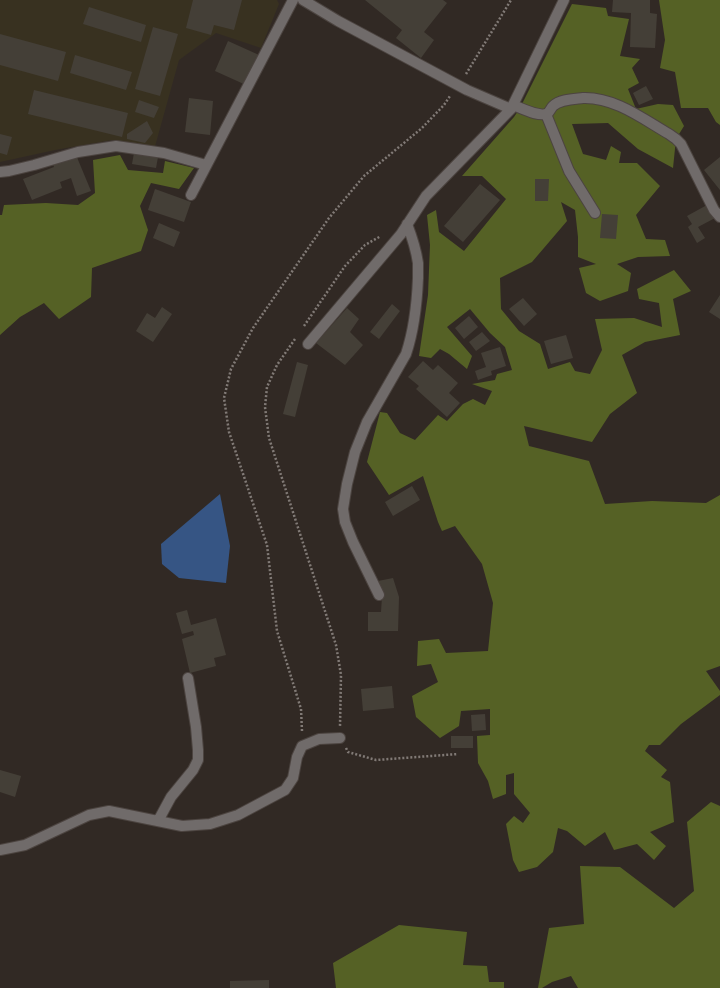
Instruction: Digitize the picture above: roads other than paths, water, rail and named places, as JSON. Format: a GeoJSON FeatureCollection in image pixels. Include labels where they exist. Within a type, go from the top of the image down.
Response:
{"type":"FeatureCollection","features":[{"type":"Feature","properties":{"kind":"street"},"geometry":{"type":"LineString","coordinates":[[191,195],[294,0]]}},
{"type":"Feature","properties":{"kind":"street"},"geometry":{"type":"LineString","coordinates":[[303,0],[338,21],[463,88],[509,106],[536,114],[546,114],[555,104],[562,101],[583,98],[606,101],[621,107],[676,139],[714,210],[720,217]]}},
{"type":"Feature","properties":{"kind":"street"},"geometry":{"type":"LineString","coordinates":[[308,344],[400,234],[426,196],[509,106],[564,0]]}},
{"type":"Feature","properties":{"kind":"street"},"geometry":{"type":"LineString","coordinates":[[546,114],[569,171],[595,212]]}},
{"type":"Feature","properties":{"kind":"street"},"geometry":{"type":"LineString","coordinates":[[0,172],[34,165],[78,152],[116,146],[164,154],[206,165]]}},
{"type":"Feature","properties":{"kind":"street"},"geometry":{"type":"LineString","coordinates":[[379,595],[353,542],[345,522],[343,509],[347,484],[355,452],[367,422],[406,354],[409,343],[418,291],[418,264],[415,246],[407,224]]}},
{"type":"Feature","properties":{"kind":"street"},"geometry":{"type":"LineString","coordinates":[[158,821],[171,797],[193,770],[198,760],[196,727],[188,678]]}},
{"type":"Feature","properties":{"kind":"street"},"geometry":{"type":"LineString","coordinates":[[0,850],[25,845],[88,815],[109,811],[182,826],[210,824],[238,815],[285,790],[293,778],[297,757],[302,746],[319,739],[340,738]]}},
{"type":"Feature","properties":{"kind":"water"},"geometry":{"type":"Polygon","coordinates":[[[220,494],[230,546],[226,583],[179,578],[162,564],[161,544],[220,494]]]}}]}
